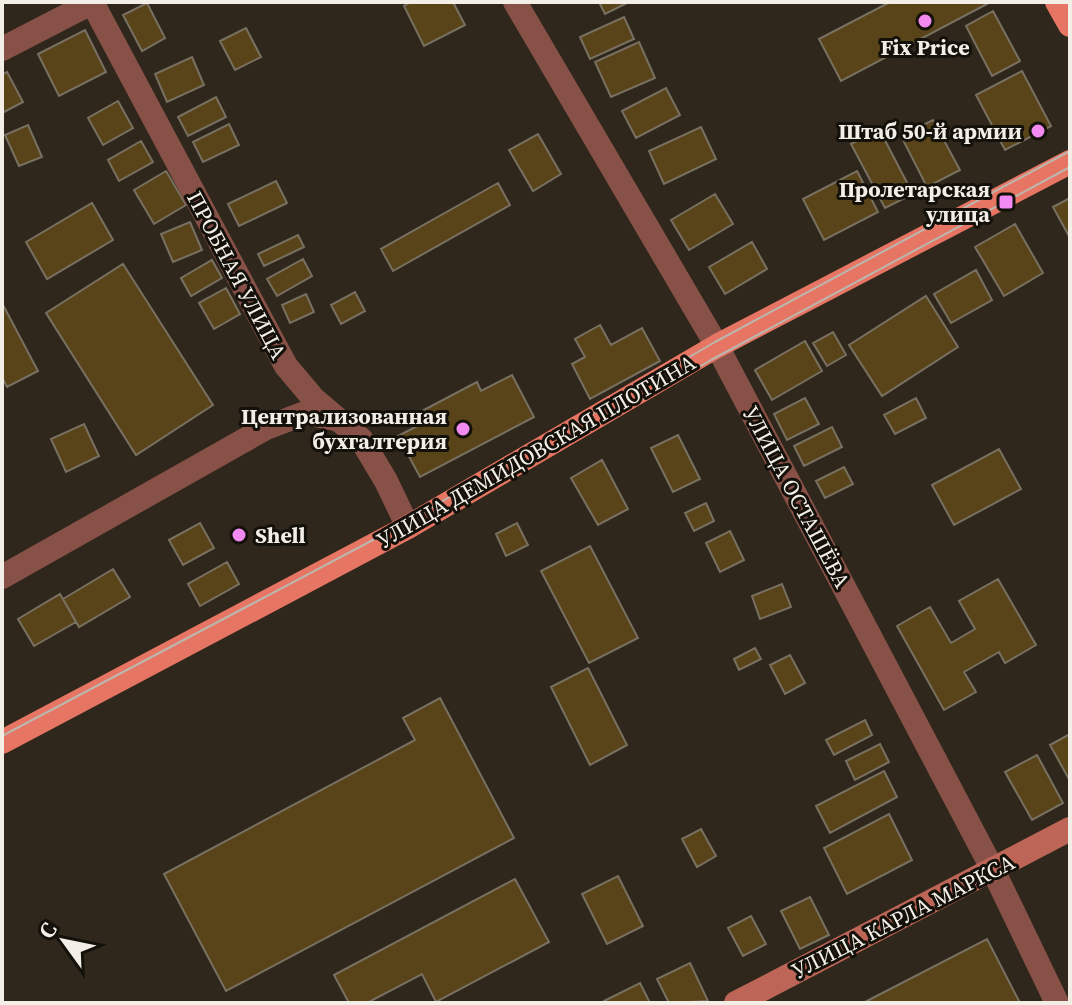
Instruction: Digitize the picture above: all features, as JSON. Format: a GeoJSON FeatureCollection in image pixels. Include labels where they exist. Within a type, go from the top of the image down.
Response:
{"type":"FeatureCollection","features":[{"type":"Feature","properties":{"kind":"main road"},"geometry":{"type":"LineString","coordinates":[[1057,2],[1070,25]]}},
{"type":"Feature","properties":{"kind":"main road","name":"УЛИЦА ДЕМИДОВСКАЯ ПЛОТИНА"},"geometry":{"type":"LineString","coordinates":[[2,742],[408,527],[717,346],[1070,162]]}},
{"type":"Feature","properties":{"kind":"street"},"geometry":{"type":"LineString","coordinates":[[2,49],[92,2]]}},
{"type":"Feature","properties":{"kind":"street","name":"ПРОБНАЯ УЛИЦА"},"geometry":{"type":"LineString","coordinates":[[92,2],[286,366],[313,398],[361,439],[408,527]]}},
{"type":"Feature","properties":{"kind":"street","name":"УЛИЦА ОСТАШЁВА"},"geometry":{"type":"LineString","coordinates":[[515,2],[717,346],[993,870],[1057,1003]]}},
{"type":"Feature","properties":{"kind":"street"},"geometry":{"type":"LineString","coordinates":[[2,577],[266,428],[305,413],[338,419]]}},
{"type":"Feature","properties":{"kind":"street","name":"УЛИЦА КАРЛА МАРКСА"},"geometry":{"type":"LineString","coordinates":[[736,1003],[1070,829]]}},
{"type":"Feature","properties":{"kind":"building"},"geometry":{"type":"Polygon","coordinates":[[[411,2],[453,2],[465,25],[424,46],[404,6],[411,2]]]}},
{"type":"Feature","properties":{"kind":"building"},"geometry":{"type":"Polygon","coordinates":[[[599,2],[629,2],[605,14],[599,2]]]}},
{"type":"Feature","properties":{"kind":"building"},"geometry":{"type":"Polygon","coordinates":[[[890,2],[987,4],[841,81],[819,39],[890,2]]]}},
{"type":"Feature","properties":{"kind":"building"},"geometry":{"type":"Polygon","coordinates":[[[147,3],[165,38],[142,51],[123,15],[147,3]]]}},
{"type":"Feature","properties":{"kind":"building"},"geometry":{"type":"Polygon","coordinates":[[[993,11],[1020,61],[992,76],[966,26],[993,11]]]}},
{"type":"Feature","properties":{"kind":"building"},"geometry":{"type":"Polygon","coordinates":[[[624,17],[634,39],[590,59],[580,37],[624,17]]]}},
{"type":"Feature","properties":{"kind":"building"},"geometry":{"type":"Polygon","coordinates":[[[246,28],[261,57],[235,70],[220,41],[246,28]]]}},
{"type":"Feature","properties":{"kind":"building"},"geometry":{"type":"Polygon","coordinates":[[[85,30],[106,72],[59,96],[38,54],[85,30]]]}},
{"type":"Feature","properties":{"kind":"building"},"geometry":{"type":"Polygon","coordinates":[[[639,42],[655,78],[611,97],[595,62],[639,42]]]}},
{"type":"Feature","properties":{"kind":"building"},"geometry":{"type":"Polygon","coordinates":[[[192,57],[204,85],[167,102],[155,74],[192,57]]]}},
{"type":"Feature","properties":{"kind":"building"},"geometry":{"type":"Polygon","coordinates":[[[1022,71],[1051,126],[1005,150],[976,95],[1022,71]]]}},
{"type":"Feature","properties":{"kind":"building"},"geometry":{"type":"Polygon","coordinates":[[[7,72],[23,102],[2,113],[2,75],[7,72]]]}},
{"type":"Feature","properties":{"kind":"building"},"geometry":{"type":"Polygon","coordinates":[[[666,88],[680,115],[636,138],[622,111],[666,88]]]}},
{"type":"Feature","properties":{"kind":"building"},"geometry":{"type":"Polygon","coordinates":[[[216,97],[226,117],[188,136],[178,117],[216,97]]]}},
{"type":"Feature","properties":{"kind":"building"},"geometry":{"type":"Polygon","coordinates":[[[118,101],[133,128],[103,145],[88,118],[118,101]]]}},
{"type":"Feature","properties":{"kind":"building"},"geometry":{"type":"Polygon","coordinates":[[[933,120],[960,170],[927,187],[901,136],[933,120]]]}},
{"type":"Feature","properties":{"kind":"building"},"geometry":{"type":"Polygon","coordinates":[[[229,124],[239,145],[203,162],[193,142],[229,124]]]}},
{"type":"Feature","properties":{"kind":"building"},"geometry":{"type":"Polygon","coordinates":[[[28,125],[42,157],[19,166],[5,135],[28,125]]]}},
{"type":"Feature","properties":{"kind":"building"},"geometry":{"type":"Polygon","coordinates":[[[701,127],[716,159],[664,184],[649,151],[701,127]]]}},
{"type":"Feature","properties":{"kind":"building"},"geometry":{"type":"Polygon","coordinates":[[[879,129],[913,194],[885,208],[851,144],[879,129]]]}},
{"type":"Feature","properties":{"kind":"building"},"geometry":{"type":"Polygon","coordinates":[[[538,134],[561,174],[533,191],[509,150],[538,134]]]}},
{"type":"Feature","properties":{"kind":"building"},"geometry":{"type":"Polygon","coordinates":[[[141,141],[153,162],[119,181],[108,160],[141,141]]]}},
{"type":"Feature","properties":{"kind":"building"},"geometry":{"type":"Polygon","coordinates":[[[166,171],[186,205],[154,224],[134,190],[166,171]]]}},
{"type":"Feature","properties":{"kind":"building"},"geometry":{"type":"Polygon","coordinates":[[[857,171],[878,212],[824,240],[803,199],[857,171]]]}},
{"type":"Feature","properties":{"kind":"building"},"geometry":{"type":"Polygon","coordinates":[[[276,181],[287,203],[239,226],[228,204],[276,181]]]}},
{"type":"Feature","properties":{"kind":"building"},"geometry":{"type":"Polygon","coordinates":[[[498,183],[510,205],[393,271],[381,249],[498,183]]]}},
{"type":"Feature","properties":{"kind":"building"},"geometry":{"type":"Polygon","coordinates":[[[715,194],[733,224],[689,250],[671,220],[715,194]]]}},
{"type":"Feature","properties":{"kind":"building"},"geometry":{"type":"Polygon","coordinates":[[[1070,198],[1070,238],[1053,207],[1070,198]]]}},
{"type":"Feature","properties":{"kind":"building"},"geometry":{"type":"Polygon","coordinates":[[[92,203],[113,240],[47,279],[26,242],[92,203]]]}},
{"type":"Feature","properties":{"kind":"building"},"geometry":{"type":"Polygon","coordinates":[[[190,222],[202,250],[173,262],[161,234],[190,222]]]}},
{"type":"Feature","properties":{"kind":"building"},"geometry":{"type":"Polygon","coordinates":[[[1015,224],[1043,273],[1004,296],[975,247],[1015,224]]]}},
{"type":"Feature","properties":{"kind":"building"},"geometry":{"type":"Polygon","coordinates":[[[298,235],[304,247],[264,266],[258,254],[298,235]]]}},
{"type":"Feature","properties":{"kind":"building"},"geometry":{"type":"Polygon","coordinates":[[[752,242],[767,269],[725,294],[709,267],[752,242]]]}},
{"type":"Feature","properties":{"kind":"building"},"geometry":{"type":"Polygon","coordinates":[[[303,259],[312,276],[277,296],[267,279],[303,259]]]}},
{"type":"Feature","properties":{"kind":"building"},"geometry":{"type":"Polygon","coordinates":[[[212,260],[222,278],[191,296],[181,278],[212,260]]]}},
{"type":"Feature","properties":{"kind":"building"},"geometry":{"type":"Polygon","coordinates":[[[123,264],[213,405],[136,455],[46,313],[123,264]]]}},
{"type":"Feature","properties":{"kind":"building"},"geometry":{"type":"Polygon","coordinates":[[[976,270],[992,300],[951,323],[934,294],[976,270]]]}},
{"type":"Feature","properties":{"kind":"building"},"geometry":{"type":"Polygon","coordinates":[[[226,288],[240,314],[214,329],[199,303],[226,288]]]}},
{"type":"Feature","properties":{"kind":"building"},"geometry":{"type":"Polygon","coordinates":[[[355,292],[365,311],[341,324],[331,305],[355,292]]]}},
{"type":"Feature","properties":{"kind":"building"},"geometry":{"type":"Polygon","coordinates":[[[306,294],[314,312],[290,323],[282,305],[306,294]]]}},
{"type":"Feature","properties":{"kind":"building"},"geometry":{"type":"Polygon","coordinates":[[[926,296],[958,347],[882,396],[849,345],[926,296]]]}},
{"type":"Feature","properties":{"kind":"building"},"geometry":{"type":"Polygon","coordinates":[[[2,303],[38,371],[7,387],[2,377],[2,303]]]}},
{"type":"Feature","properties":{"kind":"building"},"geometry":{"type":"Polygon","coordinates":[[[600,325],[611,345],[642,328],[660,361],[590,399],[572,364],[585,357],[575,339],[600,325]]]}},
{"type":"Feature","properties":{"kind":"building"},"geometry":{"type":"Polygon","coordinates":[[[833,332],[846,355],[827,366],[813,343],[833,332]]]}},
{"type":"Feature","properties":{"kind":"building"},"geometry":{"type":"Polygon","coordinates":[[[805,341],[822,371],[772,400],[755,370],[805,341]]]}},
{"type":"Feature","properties":{"kind":"building","name":"Централизованная бухгалтерия"},"geometry":{"type":"Polygon","coordinates":[[[512,375],[534,417],[420,477],[398,436],[427,421],[422,411],[477,382],[481,391],[512,375]]]}},
{"type":"Feature","properties":{"kind":"building"},"geometry":{"type":"Polygon","coordinates":[[[805,398],[819,424],[787,440],[774,414],[805,398]]]}},
{"type":"Feature","properties":{"kind":"building"},"geometry":{"type":"Polygon","coordinates":[[[916,398],[926,418],[895,434],[884,415],[916,398]]]}},
{"type":"Feature","properties":{"kind":"building"},"geometry":{"type":"Polygon","coordinates":[[[84,424],[99,456],[66,472],[51,439],[84,424]]]}},
{"type":"Feature","properties":{"kind":"building"},"geometry":{"type":"Polygon","coordinates":[[[832,427],[842,447],[804,466],[794,446],[832,427]]]}},
{"type":"Feature","properties":{"kind":"building"},"geometry":{"type":"Polygon","coordinates":[[[678,435],[700,479],[673,492],[651,448],[678,435]]]}},
{"type":"Feature","properties":{"kind":"building"},"geometry":{"type":"Polygon","coordinates":[[[999,449],[1021,489],[954,525],[932,485],[999,449]]]}},
{"type":"Feature","properties":{"kind":"building"},"geometry":{"type":"Polygon","coordinates":[[[602,460],[628,509],[598,525],[571,478],[602,460]]]}},
{"type":"Feature","properties":{"kind":"building"},"geometry":{"type":"Polygon","coordinates":[[[844,467],[853,484],[825,498],[816,481],[844,467]]]}},
{"type":"Feature","properties":{"kind":"building"},"geometry":{"type":"Polygon","coordinates":[[[706,503],[714,521],[694,531],[685,513],[706,503]]]}},
{"type":"Feature","properties":{"kind":"building"},"geometry":{"type":"Polygon","coordinates":[[[200,523],[214,548],[183,565],[169,540],[200,523]]]}},
{"type":"Feature","properties":{"kind":"building"},"geometry":{"type":"Polygon","coordinates":[[[517,523],[528,545],[506,556],[496,534],[517,523]]]}},
{"type":"Feature","properties":{"kind":"building"},"geometry":{"type":"Polygon","coordinates":[[[730,531],[744,560],[720,572],[706,543],[730,531]]]}},
{"type":"Feature","properties":{"kind":"building"},"geometry":{"type":"Polygon","coordinates":[[[590,546],[638,638],[589,663],[541,571],[590,546]]]}},
{"type":"Feature","properties":{"kind":"building"},"geometry":{"type":"Polygon","coordinates":[[[227,562],[239,584],[200,606],[188,584],[227,562]]]}},
{"type":"Feature","properties":{"kind":"building"},"geometry":{"type":"Polygon","coordinates":[[[113,569],[130,597],[79,627],[63,599],[113,569]]]}},
{"type":"Feature","properties":{"kind":"building"},"geometry":{"type":"Polygon","coordinates":[[[998,579],[1036,645],[1005,663],[999,652],[964,672],[976,692],[944,710],[897,626],[930,607],[951,643],[975,629],[959,601],[998,579]]]}},
{"type":"Feature","properties":{"kind":"building"},"geometry":{"type":"Polygon","coordinates":[[[782,584],[791,607],[760,619],[752,596],[782,584]]]}},
{"type":"Feature","properties":{"kind":"building"},"geometry":{"type":"Polygon","coordinates":[[[60,594],[76,622],[34,646],[18,619],[60,594]]]}},
{"type":"Feature","properties":{"kind":"building"},"geometry":{"type":"Polygon","coordinates":[[[755,648],[761,659],[739,670],[734,659],[755,648]]]}},
{"type":"Feature","properties":{"kind":"building"},"geometry":{"type":"Polygon","coordinates":[[[790,655],[805,683],[785,694],[770,665],[790,655]]]}},
{"type":"Feature","properties":{"kind":"building"},"geometry":{"type":"Polygon","coordinates":[[[588,668],[627,745],[590,765],[551,687],[588,668]]]}},
{"type":"Feature","properties":{"kind":"building"},"geometry":{"type":"Polygon","coordinates":[[[440,698],[514,838],[226,991],[164,874],[415,740],[403,718],[440,698]]]}},
{"type":"Feature","properties":{"kind":"building"},"geometry":{"type":"Polygon","coordinates":[[[865,720],[872,735],[834,755],[826,740],[865,720]]]}},
{"type":"Feature","properties":{"kind":"building"},"geometry":{"type":"Polygon","coordinates":[[[1070,734],[1070,781],[1050,745],[1070,734]]]}},
{"type":"Feature","properties":{"kind":"building"},"geometry":{"type":"Polygon","coordinates":[[[880,744],[889,762],[855,780],[846,761],[880,744]]]}},
{"type":"Feature","properties":{"kind":"building"},"geometry":{"type":"Polygon","coordinates":[[[1037,755],[1063,803],[1032,820],[1005,772],[1037,755]]]}},
{"type":"Feature","properties":{"kind":"building"},"geometry":{"type":"Polygon","coordinates":[[[884,771],[897,797],[830,833],[816,806],[884,771]]]}},
{"type":"Feature","properties":{"kind":"building"},"geometry":{"type":"Polygon","coordinates":[[[889,814],[912,860],[847,894],[824,848],[889,814]]]}},
{"type":"Feature","properties":{"kind":"building"},"geometry":{"type":"Polygon","coordinates":[[[701,829],[716,856],[697,867],[682,839],[701,829]]]}},
{"type":"Feature","properties":{"kind":"building"},"geometry":{"type":"Polygon","coordinates":[[[618,876],[643,926],[607,944],[582,894],[618,876]]]}},
{"type":"Feature","properties":{"kind":"building"},"geometry":{"type":"Polygon","coordinates":[[[515,879],[549,942],[436,1002],[422,974],[367,1003],[349,1003],[334,975],[515,879]]]}},
{"type":"Feature","properties":{"kind":"building"},"geometry":{"type":"Polygon","coordinates":[[[810,897],[829,935],[800,949],[781,911],[810,897]]]}},
{"type":"Feature","properties":{"kind":"building"},"geometry":{"type":"Polygon","coordinates":[[[751,916],[766,944],[743,956],[728,928],[751,916]]]}},
{"type":"Feature","properties":{"kind":"building"},"geometry":{"type":"Polygon","coordinates":[[[987,939],[1020,1003],[863,1003],[987,939]]]}},
{"type":"Feature","properties":{"kind":"building"},"geometry":{"type":"Polygon","coordinates":[[[690,963],[708,1001],[669,1003],[657,979],[690,963]]]}},
{"type":"Feature","properties":{"kind":"building"},"geometry":{"type":"Polygon","coordinates":[[[640,983],[650,1003],[605,1003],[604,1001],[640,983]]]}},
{"type":"Feature","properties":{"kind":"tram line"},"geometry":{"type":"LineString","coordinates":[[2,736],[405,523],[715,342],[1070,151]]}},
{"type":"Feature","properties":{"kind":"tram line"},"geometry":{"type":"LineString","coordinates":[[488,487],[711,360],[1070,167]]}},
{"type":"Feature","properties":{"kind":"place","name":"Fix Price"},"geometry":{"type":"Point","coordinates":[925,21]}},
{"type":"Feature","properties":{"kind":"place","name":"Штаб 50-й армии"},"geometry":{"type":"Point","coordinates":[1038,131]}},
{"type":"Feature","properties":{"kind":"place","name":"Пролетарская улица"},"geometry":{"type":"Point","coordinates":[1006,202]}},
{"type":"Feature","properties":{"kind":"place","name":"Централизованная бухгалтерия"},"geometry":{"type":"Point","coordinates":[463,429]}},
{"type":"Feature","properties":{"kind":"place","name":"Shell"},"geometry":{"type":"Point","coordinates":[239,535]}}]}
